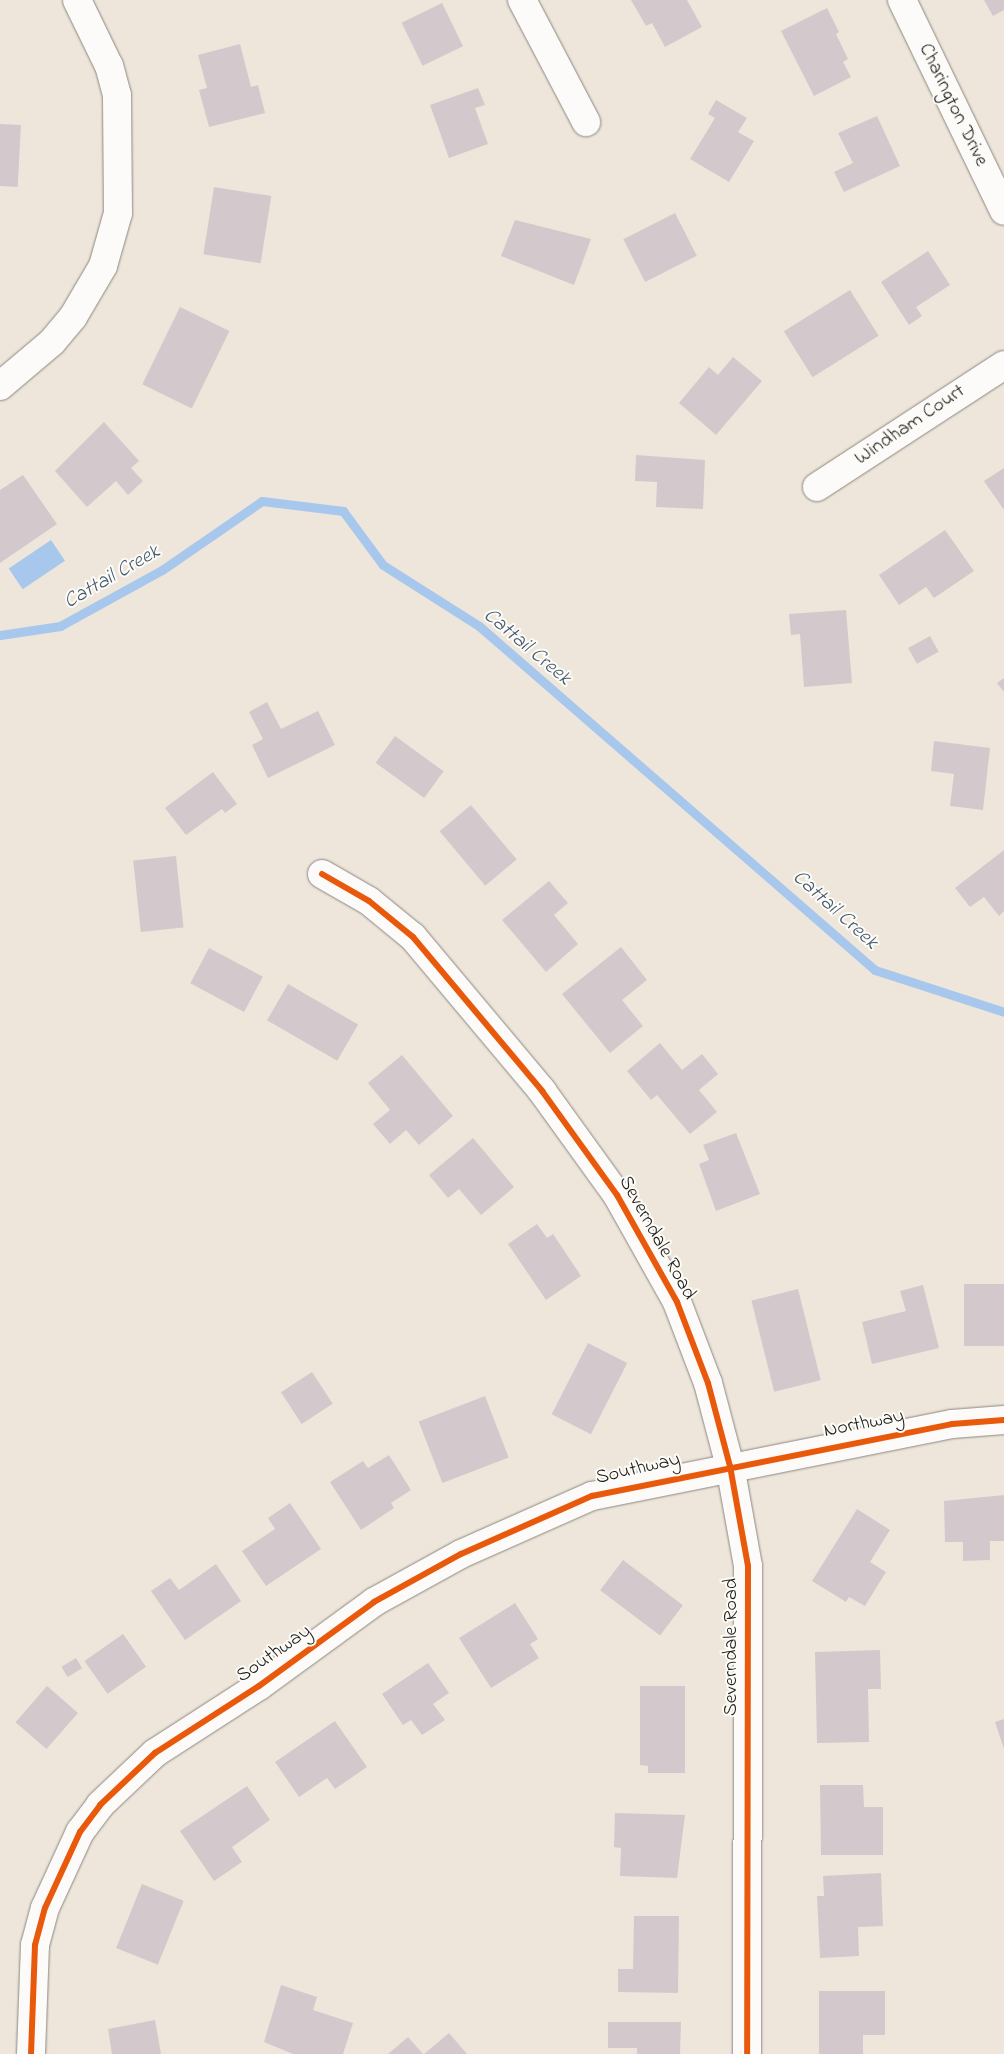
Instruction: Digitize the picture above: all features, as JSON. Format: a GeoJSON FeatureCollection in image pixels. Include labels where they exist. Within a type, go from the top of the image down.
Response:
{"type":"FeatureCollection","features":[{"type":"Feature","properties":{"kind":"street"},"geometry":{"type":"LineString","coordinates":[[0,386],[52,342],[73,317],[107,254],[118,213],[120,162],[116,95],[109,66],[77,0]]}},
{"type":"Feature","properties":{"kind":"street"},"geometry":{"type":"LineString","coordinates":[[522,0],[586,122]]}},
{"type":"Feature","properties":{"kind":"street","name":"Charington Drive"},"geometry":{"type":"LineString","coordinates":[[902,0],[1004,211]]}},
{"type":"Feature","properties":{"kind":"street","name":"Windham Court"},"geometry":{"type":"LineString","coordinates":[[817,487],[1004,366]]}},
{"type":"Feature","properties":{"kind":"street","name":"Severndale Road"},"geometry":{"type":"LineString","coordinates":[[322,874],[369,901],[413,937],[542,1091],[617,1195],[676,1302],[708,1383],[730,1466],[748,1566],[747,2054]]}},
{"type":"Feature","properties":{"kind":"street","name":"Northway"},"geometry":{"type":"LineString","coordinates":[[730,1466],[952,1424],[1004,1420]]}},
{"type":"Feature","properties":{"kind":"street","name":"Southway"},"geometry":{"type":"LineString","coordinates":[[32,2054],[35,1945],[44,1908],[80,1832],[122,1780],[374,1602],[461,1554],[592,1496],[730,1466]]}},
{"type":"Feature","properties":{"kind":"water"},"geometry":{"type":"Polygon","coordinates":[[[51,540],[65,561],[23,589],[9,569],[51,540]]]}},
{"type":"Feature","properties":{"kind":"building"},"geometry":{"type":"Polygon","coordinates":[[[631,0],[687,0],[702,27],[665,47],[652,23],[646,26],[631,0]]]}},
{"type":"Feature","properties":{"kind":"building"},"geometry":{"type":"Polygon","coordinates":[[[984,0],[1004,0],[1004,10],[993,16],[984,0]]]}},
{"type":"Feature","properties":{"kind":"building"},"geometry":{"type":"Polygon","coordinates":[[[442,3],[463,46],[423,66],[402,23],[442,3]]]}},
{"type":"Feature","properties":{"kind":"building"},"geometry":{"type":"Polygon","coordinates":[[[827,8],[839,32],[836,34],[848,59],[843,62],[851,77],[814,96],[781,31],[827,8]]]}},
{"type":"Feature","properties":{"kind":"building"},"geometry":{"type":"Polygon","coordinates":[[[240,44],[251,87],[258,85],[265,113],[209,127],[199,90],[207,88],[198,55],[240,44]]]}},
{"type":"Feature","properties":{"kind":"building"},"geometry":{"type":"Polygon","coordinates":[[[478,88],[485,105],[475,108],[488,144],[449,158],[430,105],[478,88]]]}},
{"type":"Feature","properties":{"kind":"building"},"geometry":{"type":"Polygon","coordinates":[[[716,100],[747,118],[738,132],[754,141],[729,182],[690,159],[715,118],[708,114],[716,100]]]}},
{"type":"Feature","properties":{"kind":"building"},"geometry":{"type":"Polygon","coordinates":[[[877,116],[900,166],[844,192],[834,172],[853,163],[838,133],[877,116]]]}},
{"type":"Feature","properties":{"kind":"building"},"geometry":{"type":"Polygon","coordinates":[[[0,124],[21,125],[18,187],[0,186],[0,124]]]}},
{"type":"Feature","properties":{"kind":"building"},"geometry":{"type":"Polygon","coordinates":[[[214,187],[271,196],[261,263],[203,254],[214,187]]]}},
{"type":"Feature","properties":{"kind":"building"},"geometry":{"type":"Polygon","coordinates":[[[675,213],[697,256],[645,282],[623,239],[675,213]]]}},
{"type":"Feature","properties":{"kind":"building"},"geometry":{"type":"Polygon","coordinates":[[[515,220],[591,239],[574,285],[501,256],[515,220]]]}},
{"type":"Feature","properties":{"kind":"building"},"geometry":{"type":"Polygon","coordinates":[[[928,251],[950,285],[916,307],[922,316],[909,325],[881,282],[928,251]]]}},
{"type":"Feature","properties":{"kind":"building"},"geometry":{"type":"Polygon","coordinates":[[[850,290],[879,336],[812,377],[784,331],[850,290]]]}},
{"type":"Feature","properties":{"kind":"building"},"geometry":{"type":"Polygon","coordinates":[[[180,307],[229,331],[192,408],[142,384],[180,307]]]}},
{"type":"Feature","properties":{"kind":"building"},"geometry":{"type":"Polygon","coordinates":[[[733,357],[762,381],[716,435],[679,403],[709,367],[718,375],[733,357]]]}},
{"type":"Feature","properties":{"kind":"building"},"geometry":{"type":"Polygon","coordinates":[[[104,422],[139,461],[131,468],[143,481],[128,495],[116,481],[87,507],[55,471],[104,422]]]}},
{"type":"Feature","properties":{"kind":"building"},"geometry":{"type":"Polygon","coordinates":[[[636,455],[705,460],[703,509],[656,507],[657,482],[635,481],[636,455]]]}},
{"type":"Feature","properties":{"kind":"building"},"geometry":{"type":"Polygon","coordinates":[[[1004,468],[1004,510],[984,481],[1004,468]]]}},
{"type":"Feature","properties":{"kind":"building"},"geometry":{"type":"Polygon","coordinates":[[[23,475],[57,524],[0,563],[0,490],[23,475]]]}},
{"type":"Feature","properties":{"kind":"building"},"geometry":{"type":"Polygon","coordinates":[[[945,530],[974,571],[934,598],[926,587],[899,605],[879,575],[945,530]]]}},
{"type":"Feature","properties":{"kind":"building"},"geometry":{"type":"Polygon","coordinates":[[[846,610],[852,683],[804,687],[800,634],[791,635],[789,614],[846,610]]]}},
{"type":"Feature","properties":{"kind":"building"},"geometry":{"type":"Polygon","coordinates":[[[930,636],[939,652],[917,664],[908,648],[930,636]]]}},
{"type":"Feature","properties":{"kind":"building"},"geometry":{"type":"Polygon","coordinates":[[[1004,678],[1004,692],[997,683],[1004,678]]]}},
{"type":"Feature","properties":{"kind":"building"},"geometry":{"type":"Polygon","coordinates":[[[267,702],[281,729],[318,711],[335,745],[268,778],[252,745],[263,739],[249,712],[267,702]]]}},
{"type":"Feature","properties":{"kind":"building"},"geometry":{"type":"Polygon","coordinates":[[[395,736],[444,771],[424,798],[376,763],[395,736]]]}},
{"type":"Feature","properties":{"kind":"building"},"geometry":{"type":"Polygon","coordinates":[[[934,741],[990,748],[983,810],[950,806],[954,774],[931,771],[934,741]]]}},
{"type":"Feature","properties":{"kind":"building"},"geometry":{"type":"Polygon","coordinates":[[[213,772],[237,804],[225,813],[222,809],[186,835],[165,808],[213,772]]]}},
{"type":"Feature","properties":{"kind":"building"},"geometry":{"type":"Polygon","coordinates":[[[471,805],[517,859],[485,886],[440,831],[471,805]]]}},
{"type":"Feature","properties":{"kind":"building"},"geometry":{"type":"Polygon","coordinates":[[[1004,850],[1004,911],[999,916],[984,897],[970,907],[955,888],[1004,850]]]}},
{"type":"Feature","properties":{"kind":"building"},"geometry":{"type":"Polygon","coordinates":[[[176,856],[184,928],[141,932],[133,860],[176,856]]]}},
{"type":"Feature","properties":{"kind":"building"},"geometry":{"type":"Polygon","coordinates":[[[549,881],[568,903],[554,915],[578,944],[546,972],[502,920],[549,881]]]}},
{"type":"Feature","properties":{"kind":"building"},"geometry":{"type":"Polygon","coordinates":[[[621,947],[647,980],[622,1000],[643,1026],[610,1053],[562,994],[621,947]]]}},
{"type":"Feature","properties":{"kind":"building"},"geometry":{"type":"Polygon","coordinates":[[[209,948],[263,977],[244,1012],[190,983],[209,948]]]}},
{"type":"Feature","properties":{"kind":"building"},"geometry":{"type":"Polygon","coordinates":[[[288,984],[358,1024],[337,1061],[267,1020],[288,984]]]}},
{"type":"Feature","properties":{"kind":"building"},"geometry":{"type":"Polygon","coordinates":[[[660,1043],[682,1070],[702,1054],[718,1074],[699,1090],[717,1112],[690,1134],[657,1095],[651,1100],[627,1071],[660,1043]]]}},
{"type":"Feature","properties":{"kind":"building"},"geometry":{"type":"Polygon","coordinates":[[[402,1055],[453,1116],[419,1145],[406,1130],[390,1144],[373,1124],[390,1110],[368,1083],[402,1055]]]}},
{"type":"Feature","properties":{"kind":"building"},"geometry":{"type":"Polygon","coordinates":[[[736,1133],[760,1194],[716,1211],[699,1164],[709,1160],[703,1145],[736,1133]]]}},
{"type":"Feature","properties":{"kind":"building"},"geometry":{"type":"Polygon","coordinates":[[[473,1138],[514,1187],[481,1215],[459,1189],[448,1198],[429,1175],[473,1138]]]}},
{"type":"Feature","properties":{"kind":"building"},"geometry":{"type":"Polygon","coordinates":[[[537,1224],[547,1238],[553,1234],[581,1276],[546,1300],[508,1244],[537,1224]]]}},
{"type":"Feature","properties":{"kind":"building"},"geometry":{"type":"Polygon","coordinates":[[[964,1284],[1004,1284],[1004,1346],[964,1346],[964,1284]]]}},
{"type":"Feature","properties":{"kind":"building"},"geometry":{"type":"Polygon","coordinates":[[[923,1285],[939,1348],[872,1364],[862,1322],[906,1311],[900,1291],[923,1285]]]}},
{"type":"Feature","properties":{"kind":"building"},"geometry":{"type":"Polygon","coordinates":[[[798,1289],[821,1380],[774,1392],[751,1301],[798,1289]]]}},
{"type":"Feature","properties":{"kind":"building"},"geometry":{"type":"Polygon","coordinates":[[[588,1343],[627,1363],[591,1434],[552,1414],[588,1343]]]}},
{"type":"Feature","properties":{"kind":"building"},"geometry":{"type":"Polygon","coordinates":[[[312,1372],[333,1404],[302,1424],[281,1392],[312,1372]]]}},
{"type":"Feature","properties":{"kind":"building"},"geometry":{"type":"Polygon","coordinates":[[[485,1396],[509,1458],[442,1483],[419,1421],[485,1396]]]}},
{"type":"Feature","properties":{"kind":"building"},"geometry":{"type":"Polygon","coordinates":[[[389,1455],[411,1490],[391,1503],[394,1508],[361,1530],[330,1482],[363,1461],[368,1468],[389,1455]]]}},
{"type":"Feature","properties":{"kind":"building"},"geometry":{"type":"Polygon","coordinates":[[[1004,1495],[1004,1541],[990,1541],[990,1560],[963,1561],[963,1542],[945,1542],[944,1501],[1004,1495]]]}},
{"type":"Feature","properties":{"kind":"building"},"geometry":{"type":"Polygon","coordinates":[[[290,1503],[321,1549],[266,1586],[242,1551],[275,1529],[268,1518],[290,1503]]]}},
{"type":"Feature","properties":{"kind":"building"},"geometry":{"type":"Polygon","coordinates":[[[857,1509],[890,1530],[870,1562],[886,1572],[865,1606],[849,1597],[846,1602],[812,1581],[857,1509]]]}},
{"type":"Feature","properties":{"kind":"building"},"geometry":{"type":"Polygon","coordinates":[[[623,1560],[683,1605],[660,1635],[600,1590],[623,1560]]]}},
{"type":"Feature","properties":{"kind":"building"},"geometry":{"type":"Polygon","coordinates":[[[216,1564],[241,1601],[185,1640],[151,1591],[170,1578],[179,1590],[216,1564]]]}},
{"type":"Feature","properties":{"kind":"building"},"geometry":{"type":"Polygon","coordinates":[[[515,1603],[538,1639],[530,1644],[539,1658],[491,1688],[459,1638],[515,1603]]]}},
{"type":"Feature","properties":{"kind":"building"},"geometry":{"type":"Polygon","coordinates":[[[123,1634],[146,1667],[107,1694],[84,1661],[123,1634]]]}},
{"type":"Feature","properties":{"kind":"building"},"geometry":{"type":"Polygon","coordinates":[[[880,1650],[881,1689],[868,1689],[869,1742],[817,1743],[815,1652],[880,1650]]]}},
{"type":"Feature","properties":{"kind":"building"},"geometry":{"type":"Polygon","coordinates":[[[76,1658],[82,1668],[68,1677],[61,1667],[76,1658]]]}},
{"type":"Feature","properties":{"kind":"building"},"geometry":{"type":"Polygon","coordinates":[[[428,1663],[449,1693],[433,1704],[445,1720],[422,1735],[411,1720],[403,1725],[382,1694],[428,1663]]]}},
{"type":"Feature","properties":{"kind":"building"},"geometry":{"type":"Polygon","coordinates":[[[47,1686],[78,1713],[46,1749],[16,1722],[47,1686]]]}},
{"type":"Feature","properties":{"kind":"building"},"geometry":{"type":"Polygon","coordinates":[[[640,1686],[685,1686],[685,1773],[648,1773],[648,1766],[640,1765],[640,1686]]]}},
{"type":"Feature","properties":{"kind":"building"},"geometry":{"type":"Polygon","coordinates":[[[1004,1719],[1004,1749],[995,1722],[1004,1719]]]}},
{"type":"Feature","properties":{"kind":"building"},"geometry":{"type":"Polygon","coordinates":[[[335,1721],[367,1767],[335,1789],[327,1778],[299,1797],[275,1762],[335,1721]]]}},
{"type":"Feature","properties":{"kind":"building"},"geometry":{"type":"Polygon","coordinates":[[[820,1785],[863,1785],[864,1807],[883,1807],[883,1855],[821,1855],[820,1785]]]}},
{"type":"Feature","properties":{"kind":"building"},"geometry":{"type":"Polygon","coordinates":[[[247,1786],[270,1820],[232,1847],[242,1862],[214,1881],[180,1831],[247,1786]]]}},
{"type":"Feature","properties":{"kind":"building"},"geometry":{"type":"Polygon","coordinates":[[[615,1813],[685,1815],[677,1878],[620,1876],[621,1848],[614,1847],[615,1813]]]}},
{"type":"Feature","properties":{"kind":"building"},"geometry":{"type":"Polygon","coordinates":[[[881,1873],[883,1926],[858,1927],[859,1956],[820,1958],[817,1896],[824,1896],[823,1876],[881,1873]]]}},
{"type":"Feature","properties":{"kind":"building"},"geometry":{"type":"Polygon","coordinates":[[[142,1884],[184,1901],[158,1965],[116,1948],[142,1884]]]}},
{"type":"Feature","properties":{"kind":"building"},"geometry":{"type":"Polygon","coordinates":[[[634,1916],[679,1916],[678,1993],[618,1992],[618,1969],[633,1969],[634,1916]]]}},
{"type":"Feature","properties":{"kind":"building"},"geometry":{"type":"Polygon","coordinates":[[[281,1985],[317,1997],[313,2010],[353,2023],[343,2054],[293,2054],[264,2042],[281,1985]]]}},
{"type":"Feature","properties":{"kind":"building"},"geometry":{"type":"Polygon","coordinates":[[[819,1991],[885,1991],[885,2035],[863,2035],[863,2054],[819,2054],[819,1991]]]}},
{"type":"Feature","properties":{"kind":"building"},"geometry":{"type":"Polygon","coordinates":[[[155,2020],[161,2054],[112,2054],[108,2029],[155,2020]]]}},
{"type":"Feature","properties":{"kind":"building"},"geometry":{"type":"Polygon","coordinates":[[[608,2022],[681,2022],[680,2054],[637,2054],[637,2048],[608,2048],[608,2022]]]}},
{"type":"Feature","properties":{"kind":"building"},"geometry":{"type":"Polygon","coordinates":[[[449,2033],[467,2054],[424,2054],[449,2033]]]}},
{"type":"Feature","properties":{"kind":"building"},"geometry":{"type":"Polygon","coordinates":[[[408,2037],[423,2054],[388,2054],[408,2037]]]}},
{"type":"Feature","properties":{"kind":"waterway","name":"Cattail Creek"},"geometry":{"type":"LineString","coordinates":[[0,635],[60,626],[162,570],[262,501],[343,511],[383,565],[479,626],[875,970],[1004,1012]]}},
{"type":"Feature","properties":{"kind":"cycle path"},"geometry":{"type":"LineString","coordinates":[[322,874],[369,901],[413,937],[542,1091],[617,1195],[677,1302],[708,1383],[730,1466],[748,1566],[747,2054]]}},
{"type":"Feature","properties":{"kind":"cycle path"},"geometry":{"type":"LineString","coordinates":[[31,2054],[35,1945],[45,1908],[80,1832],[100,1805],[155,1753],[259,1686],[374,1602],[461,1554],[592,1496],[952,1424],[1004,1420]]}}]}
